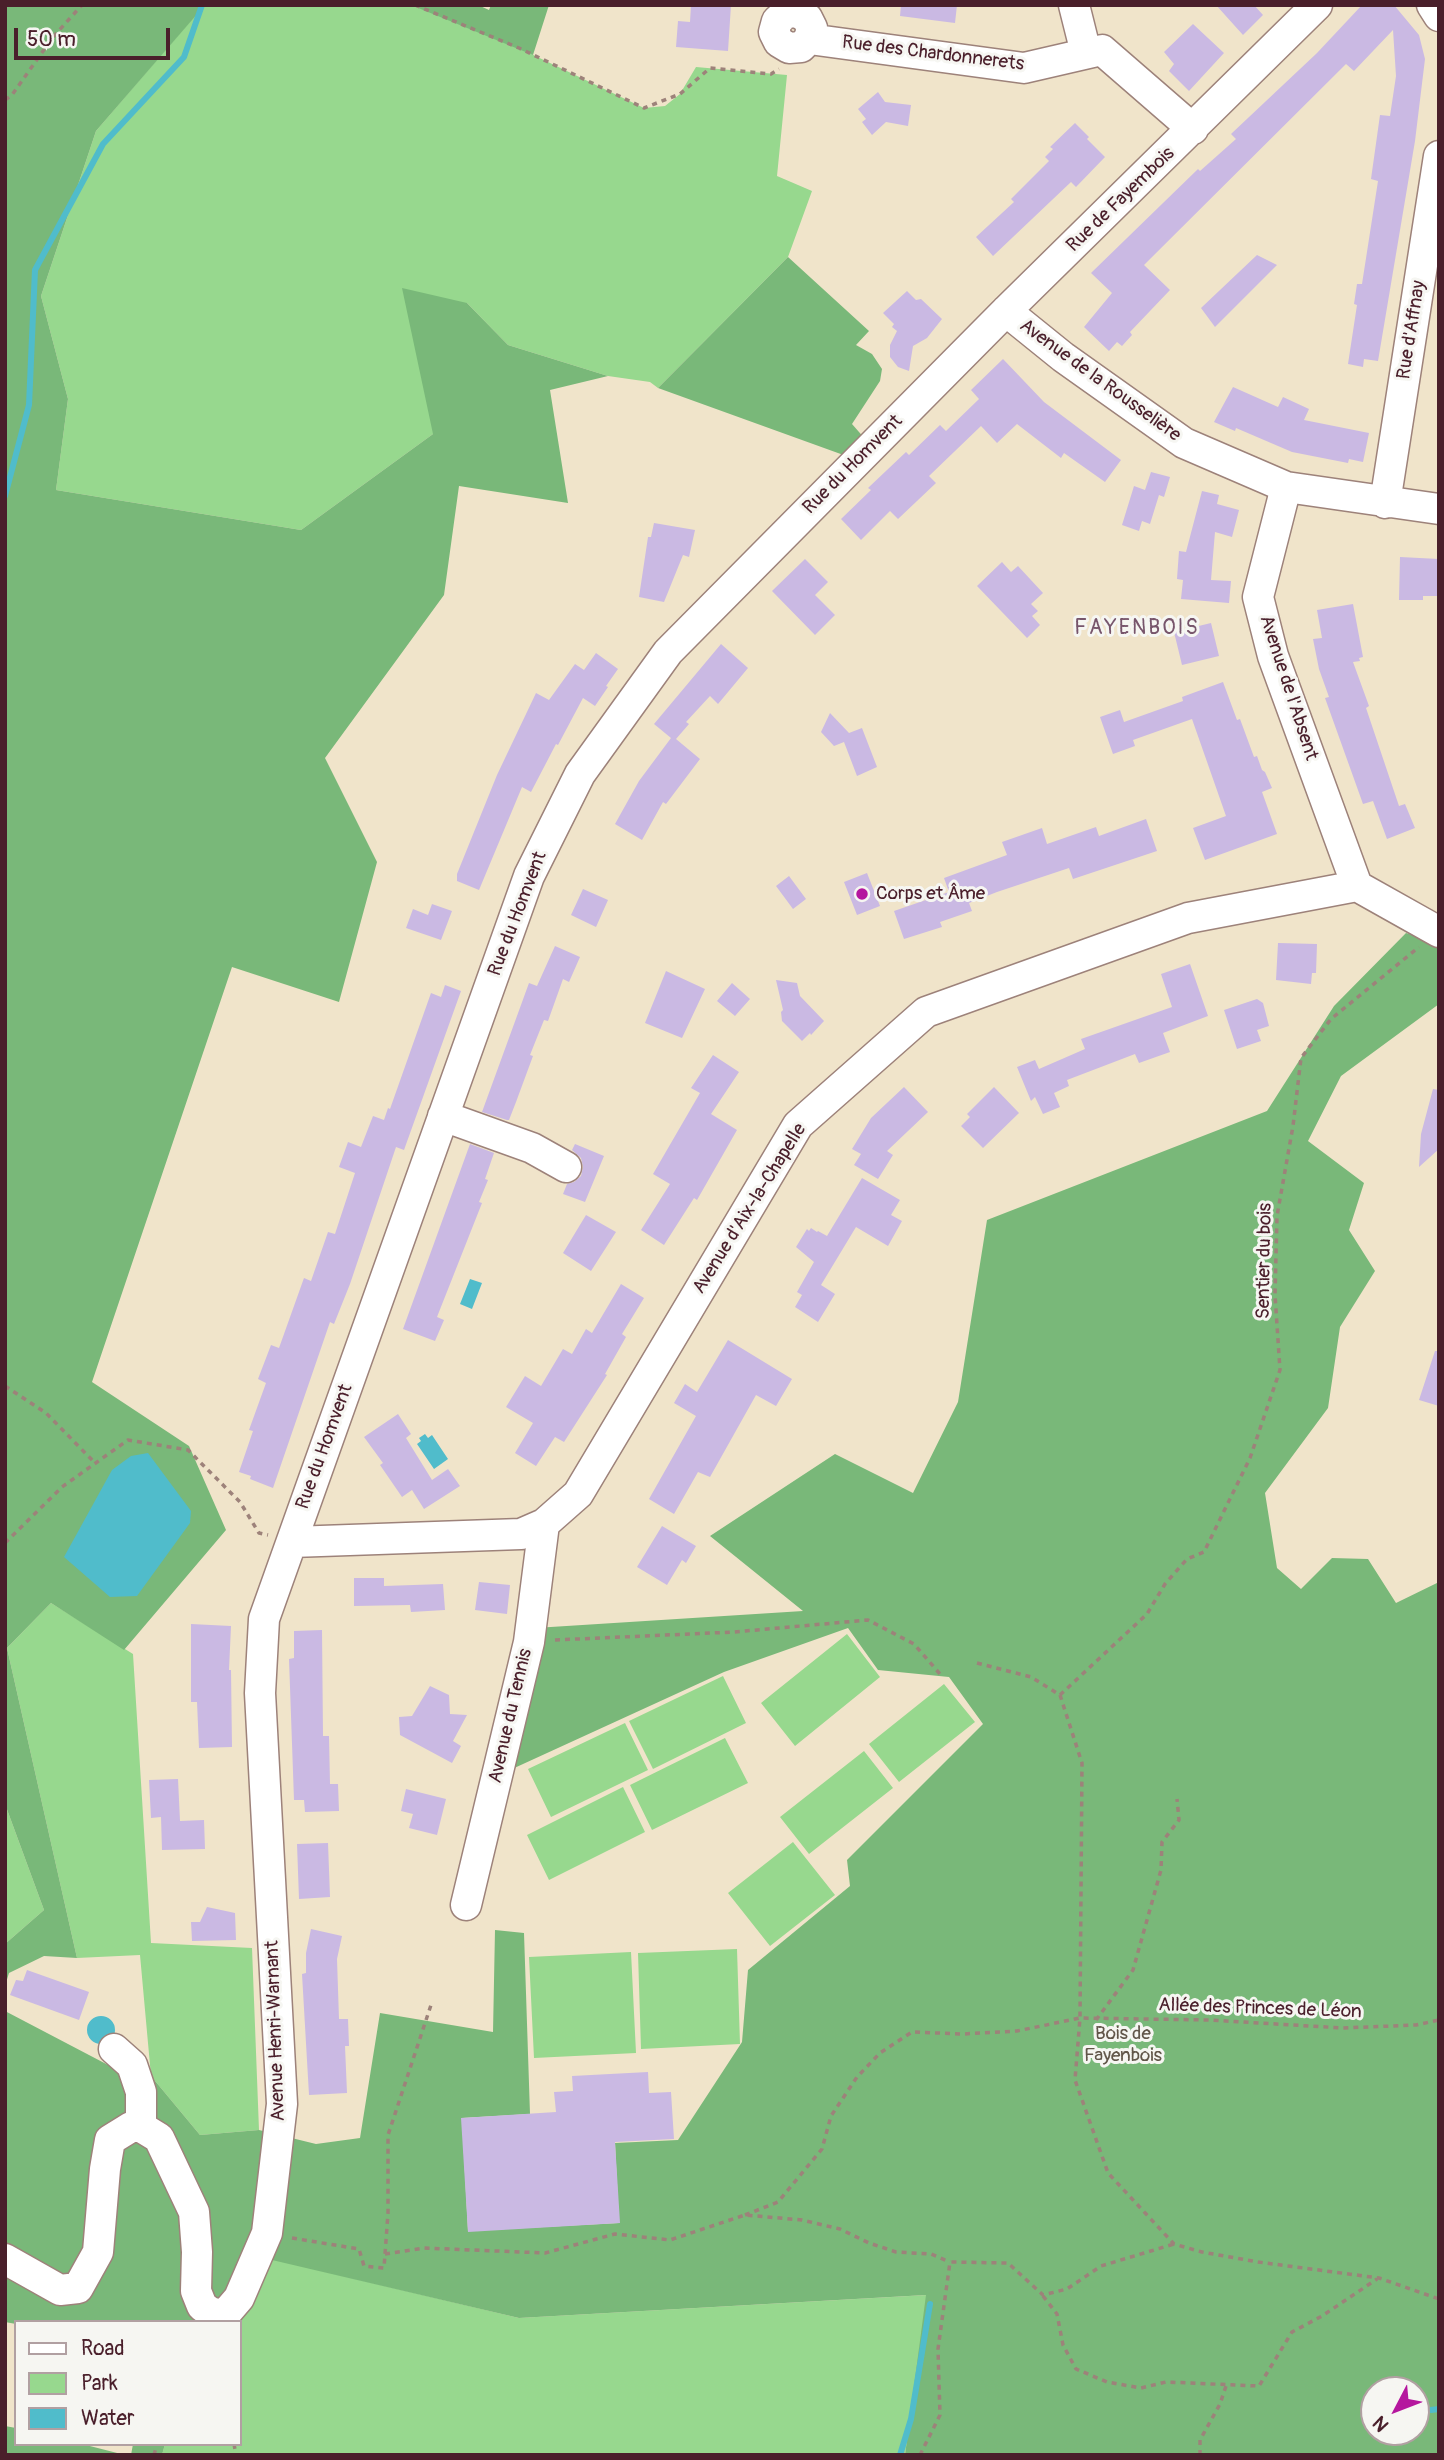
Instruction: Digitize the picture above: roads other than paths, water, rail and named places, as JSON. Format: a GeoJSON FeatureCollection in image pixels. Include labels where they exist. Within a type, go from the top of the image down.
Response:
{"type":"FeatureCollection","features":[{"type":"Feature","properties":{"kind":"street"},"geometry":{"type":"LineString","coordinates":[[1074,5],[1086,53],[1102,50],[1193,129]]}},
{"type":"Feature","properties":{"kind":"street","name":"Rue de Fayembois"},"geometry":{"type":"LineString","coordinates":[[924,394],[1317,5]]}},
{"type":"Feature","properties":{"kind":"street"},"geometry":{"type":"LineString","coordinates":[[1432,5],[1439,16]]}},
{"type":"Feature","properties":{"kind":"street","name":"Rue des Chardonnerets"},"geometry":{"type":"LineString","coordinates":[[809,39],[1024,68],[1086,53]]}},
{"type":"Feature","properties":{"kind":"street","name":"Rue d'Affnay"},"geometry":{"type":"LineString","coordinates":[[1385,503],[1439,156]]}},
{"type":"Feature","properties":{"kind":"street","name":"Avenue de la Rousselière"},"geometry":{"type":"LineString","coordinates":[[1006,311],[1063,357],[1184,443],[1286,487],[1439,509]]}},
{"type":"Feature","properties":{"kind":"street","name":"Rue du Homvent"},"geometry":{"type":"LineString","coordinates":[[292,1542],[529,876],[580,774],[668,652],[924,394]]}},
{"type":"Feature","properties":{"kind":"street","name":"Avenue de l'Absent"},"geometry":{"type":"LineString","coordinates":[[1286,487],[1258,597],[1273,656],[1357,886]]}},
{"type":"Feature","properties":{"kind":"street"},"geometry":{"type":"LineString","coordinates":[[1357,886],[1438,932]]}},
{"type":"Feature","properties":{"kind":"street","name":"Avenue d'Aix-la-Chapelle"},"geometry":{"type":"LineString","coordinates":[[292,1542],[521,1534],[544,1524],[578,1494],[798,1125],[926,1012],[1188,918],[1357,886]]}},
{"type":"Feature","properties":{"kind":"street"},"geometry":{"type":"LineString","coordinates":[[443,1116],[532,1149],[566,1167]]}},
{"type":"Feature","properties":{"kind":"street","name":"Avenue du Tennis"},"geometry":{"type":"LineString","coordinates":[[466,1905],[529,1642],[544,1524]]}},
{"type":"Feature","properties":{"kind":"street","name":"Avenue Henri-Warnant"},"geometry":{"type":"LineString","coordinates":[[142,2127],[159,2138],[194,2212],[196,2291],[202,2306],[221,2315],[239,2298],[267,2233],[282,2104],[260,1693],[264,1619],[292,1542]]}},
{"type":"Feature","properties":{"kind":"street"},"geometry":{"type":"LineString","coordinates":[[5,2259],[60,2290],[78,2288],[98,2252],[110,2140],[131,2127],[142,2127],[141,2092],[132,2065],[114,2049]]}},
{"type":"Feature","properties":{"kind":"water"},"geometry":{"type":"Polygon","coordinates":[[[470,1279],[482,1283],[472,1309],[460,1304],[470,1279]]]}},
{"type":"Feature","properties":{"kind":"water"},"geometry":{"type":"Polygon","coordinates":[[[425,1434],[428,1438],[432,1435],[448,1459],[434,1469],[417,1444],[421,1441],[419,1438],[425,1434]]]}},
{"type":"Feature","properties":{"kind":"water"},"geometry":{"type":"Polygon","coordinates":[[[148,1453],[191,1511],[190,1523],[137,1596],[110,1597],[64,1557],[112,1470],[131,1456],[148,1453]]]}},
{"type":"Feature","properties":{"kind":"water"},"geometry":{"type":"Polygon","coordinates":[[[101,2016],[111,2020],[115,2030],[111,2040],[101,2044],[91,2040],[87,2030],[91,2020],[101,2016]]]}},
{"type":"Feature","properties":{"kind":"waterway"},"geometry":{"type":"LineString","coordinates":[[5,496],[29,405],[35,270],[103,144],[184,57],[202,5]]}},
{"type":"Feature","properties":{"kind":"waterway"},"geometry":{"type":"LineString","coordinates":[[900,2455],[911,2419],[930,2304]]}},
{"type":"Feature","properties":{"kind":"waterway"},"geometry":{"type":"LineString","coordinates":[[1431,2410],[1439,2409]]}},
{"type":"Feature","properties":{"kind":"place","name":"Corps et Âme"},"geometry":{"type":"Point","coordinates":[862,894]}},
{"type":"Feature","properties":{"kind":"district","name":"FAYENBOIS"},"geometry":{"type":"Point","coordinates":[1137,629]}},
{"type":"Feature","properties":{"kind":"park label","name":"Bois de Fayenbois"},"geometry":{"type":"Point","coordinates":[1123,2045]}}]}
